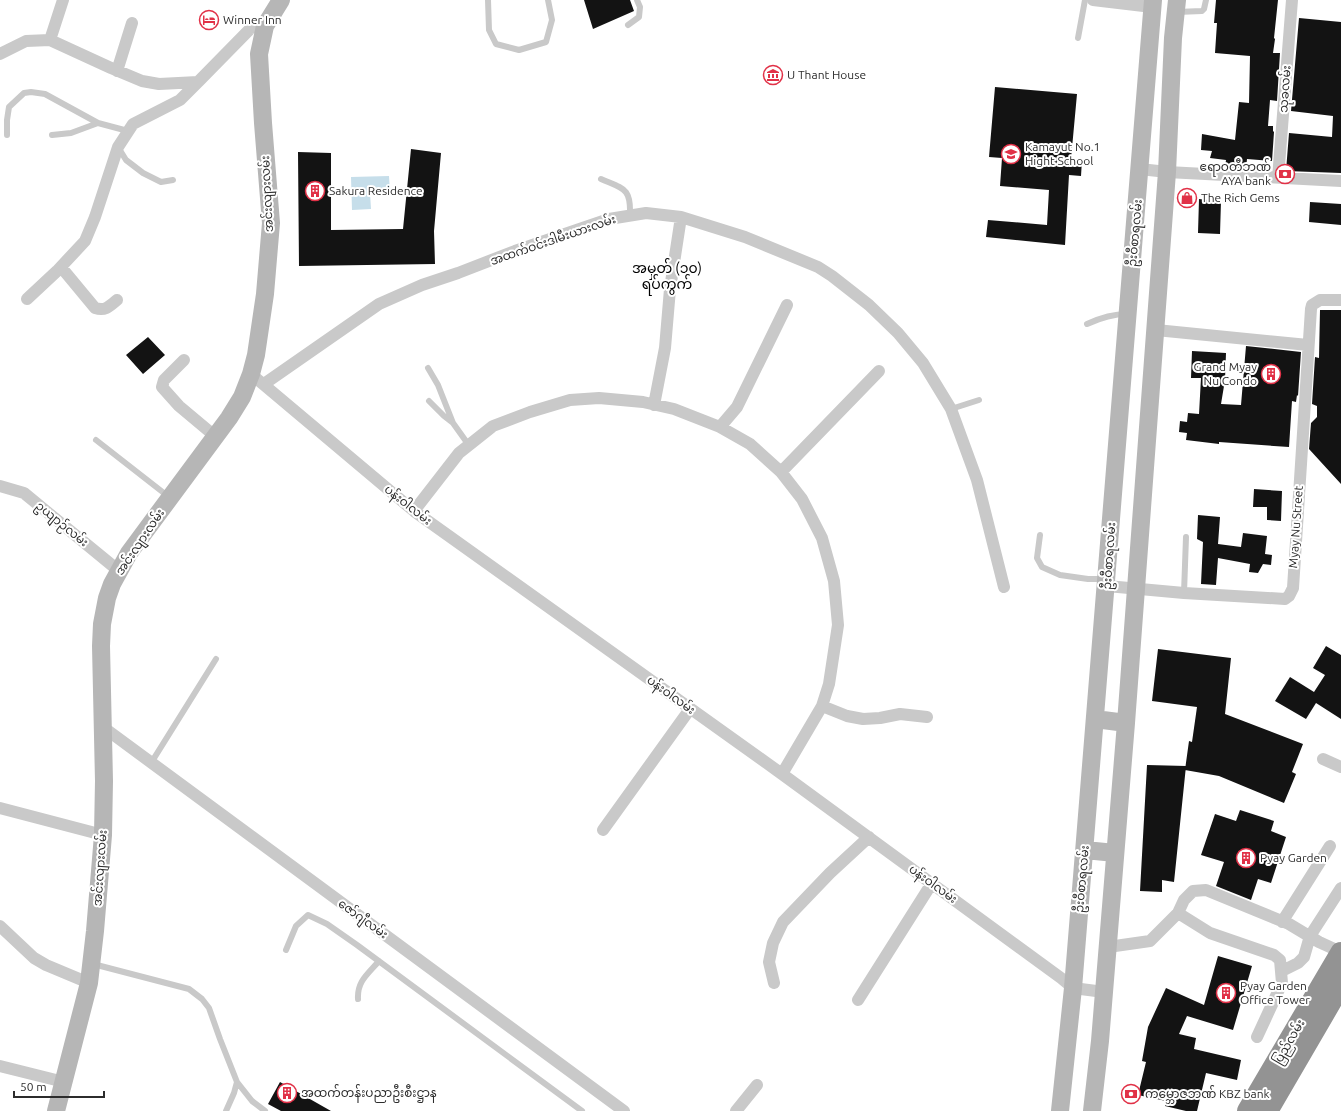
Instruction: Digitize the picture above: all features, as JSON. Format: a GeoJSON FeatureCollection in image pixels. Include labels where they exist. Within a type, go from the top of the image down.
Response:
{"type":"FeatureCollection","features":[{"type":"Feature","properties":{"kind":"highway","name":"ပြည်လမ်း"},"geometry":{"type":"LineString","coordinates":[[1248,1111],[1341,952]]}},
{"type":"Feature","properties":{"kind":"highway","name":"ပြည်လမ်း"},"geometry":{"type":"LineString","coordinates":[[1267,1111],[1341,984]]}},
{"type":"Feature","properties":{"kind":"main road","name":"အင်းလျားလမ်း"},"geometry":{"type":"LineString","coordinates":[[56,1111],[89,983],[91,963],[103,835],[101,646],[102,624],[107,598],[112,584],[129,553],[216,437],[242,397],[258,379],[256,354],[265,294],[270,222],[259,54],[266,26],[281,0]]}},
{"type":"Feature","properties":{"kind":"main road","name":"ဦးဝီစာရလမ်း"},"geometry":{"type":"LineString","coordinates":[[1060,1111],[1073,988],[1153,4]]}},
{"type":"Feature","properties":{"kind":"main road"},"geometry":{"type":"LineString","coordinates":[[1092,1111],[1100,1041],[1116,853],[1148,443],[1167,172],[1176,6]]}},
{"type":"Feature","properties":{"kind":"main road"},"geometry":{"type":"LineString","coordinates":[[1151,36],[1174,38]]}},
{"type":"Feature","properties":{"kind":"main road"},"geometry":{"type":"LineString","coordinates":[[1128,312],[1157,312]]}},
{"type":"Feature","properties":{"kind":"main road"},"geometry":{"type":"LineString","coordinates":[[1118,441],[1148,443]]}},
{"type":"Feature","properties":{"kind":"main road"},"geometry":{"type":"LineString","coordinates":[[1095,720],[1126,723]]}},
{"type":"Feature","properties":{"kind":"main road"},"geometry":{"type":"LineString","coordinates":[[1084,850],[1116,853]]}},
{"type":"Feature","properties":{"kind":"street"},"geometry":{"type":"LineString","coordinates":[[50,40],[63,0]]}},
{"type":"Feature","properties":{"kind":"street"},"geometry":{"type":"LineString","coordinates":[[1092,0],[1153,4]]}},
{"type":"Feature","properties":{"kind":"street","name":"သုခလမ်း"},"geometry":{"type":"LineString","coordinates":[[1278,178],[1292,0]]}},
{"type":"Feature","properties":{"kind":"street"},"geometry":{"type":"LineString","coordinates":[[117,71],[132,23]]}},
{"type":"Feature","properties":{"kind":"street"},"geometry":{"type":"LineString","coordinates":[[27,299],[61,267],[84,241],[95,217],[118,147],[133,124],[180,100],[251,28],[266,26]]}},
{"type":"Feature","properties":{"kind":"street"},"geometry":{"type":"LineString","coordinates":[[1,51],[26,41],[50,40],[142,81],[159,84],[198,82]]}},
{"type":"Feature","properties":{"kind":"street"},"geometry":{"type":"LineString","coordinates":[[1140,169],[1167,172],[1341,181]]}},
{"type":"Feature","properties":{"kind":"street","name":"အထက်ဝင်းဒါမီးယားလမ်း"},"geometry":{"type":"LineString","coordinates":[[258,379],[379,304],[422,285],[458,274],[515,251],[609,219],[646,213],[681,217],[745,237],[818,267],[869,305],[898,333],[923,363],[951,409],[977,480],[1004,587]]}},
{"type":"Feature","properties":{"kind":"street"},"geometry":{"type":"LineString","coordinates":[[654,405],[665,348],[670,289],[681,217]]}},
{"type":"Feature","properties":{"kind":"street"},"geometry":{"type":"LineString","coordinates":[[61,267],[95,308],[108,308],[117,300]]}},
{"type":"Feature","properties":{"kind":"street","name":"Myay Nu Street"},"geometry":{"type":"LineString","coordinates":[[1107,583],[1136,589],[1184,593],[1284,599],[1289,596],[1293,588],[1308,345],[1312,305],[1320,300],[1341,300]]}},
{"type":"Feature","properties":{"kind":"street"},"geometry":{"type":"LineString","coordinates":[[720,426],[737,407],[787,305]]}},
{"type":"Feature","properties":{"kind":"street"},"geometry":{"type":"LineString","coordinates":[[1156,330],[1308,345]]}},
{"type":"Feature","properties":{"kind":"street"},"geometry":{"type":"LineString","coordinates":[[184,360],[164,380],[162,387],[179,406],[216,437]]}},
{"type":"Feature","properties":{"kind":"street"},"geometry":{"type":"LineString","coordinates":[[781,472],[879,371]]}},
{"type":"Feature","properties":{"kind":"street","name":"ပန်းဝါလမ်း"},"geometry":{"type":"LineString","coordinates":[[258,379],[414,511],[782,774],[1073,988]]}},
{"type":"Feature","properties":{"kind":"street"},"geometry":{"type":"LineString","coordinates":[[414,511],[459,453],[468,444],[493,426],[530,412],[570,400],[599,398],[644,402],[674,409],[720,426],[750,444],[781,472],[802,499],[822,538],[834,581],[838,625],[829,684],[822,706],[782,774]]}},
{"type":"Feature","properties":{"kind":"street","name":"ဥယျာဉ်လမ်း"},"geometry":{"type":"LineString","coordinates":[[0,486],[24,493],[119,571]]}},
{"type":"Feature","properties":{"kind":"street"},"geometry":{"type":"LineString","coordinates":[[822,706],[847,716],[864,719],[880,718],[900,714],[927,717]]}},
{"type":"Feature","properties":{"kind":"street"},"geometry":{"type":"LineString","coordinates":[[603,830],[690,709]]}},
{"type":"Feature","properties":{"kind":"street","name":"ဇော်ဂျီလမ်း"},"geometry":{"type":"LineString","coordinates":[[103,727],[624,1111]]}},
{"type":"Feature","properties":{"kind":"street"},"geometry":{"type":"LineString","coordinates":[[1323,759],[1341,767]]}},
{"type":"Feature","properties":{"kind":"street"},"geometry":{"type":"LineString","coordinates":[[0,808],[103,835]]}},
{"type":"Feature","properties":{"kind":"street"},"geometry":{"type":"LineString","coordinates":[[774,983],[769,962],[773,942],[783,922],[830,873],[869,837]]}},
{"type":"Feature","properties":{"kind":"street"},"geometry":{"type":"LineString","coordinates":[[1282,922],[1330,846]]}},
{"type":"Feature","properties":{"kind":"street"},"geometry":{"type":"LineString","coordinates":[[858,1000],[932,883]]}},
{"type":"Feature","properties":{"kind":"street"},"geometry":{"type":"LineString","coordinates":[[1282,971],[1298,963],[1304,957],[1310,936],[1341,888]]}},
{"type":"Feature","properties":{"kind":"street"},"geometry":{"type":"LineString","coordinates":[[1108,947],[1150,941],[1178,913],[1184,900],[1193,891],[1206,890],[1282,922],[1341,952]]}},
{"type":"Feature","properties":{"kind":"street"},"geometry":{"type":"LineString","coordinates":[[1178,913],[1210,932],[1274,955],[1280,960],[1282,983],[1257,1038]]}},
{"type":"Feature","properties":{"kind":"street"},"geometry":{"type":"LineString","coordinates":[[0,926],[34,958],[46,966],[89,983]]}},
{"type":"Feature","properties":{"kind":"street"},"geometry":{"type":"LineString","coordinates":[[1073,988],[1104,992]]}},
{"type":"Feature","properties":{"kind":"street"},"geometry":{"type":"LineString","coordinates":[[0,1066],[64,1082]]}},
{"type":"Feature","properties":{"kind":"street"},"geometry":{"type":"LineString","coordinates":[[736,1111],[758,1085]]}},
{"type":"Feature","properties":{"kind":"lane"},"geometry":{"type":"LineString","coordinates":[[488,0],[489,30],[496,44],[519,50],[546,42],[552,20],[548,0]]}},
{"type":"Feature","properties":{"kind":"lane"},"geometry":{"type":"LineString","coordinates":[[628,25],[639,17],[640,7],[637,0]]}},
{"type":"Feature","properties":{"kind":"lane"},"geometry":{"type":"LineString","coordinates":[[1078,38],[1085,0]]}},
{"type":"Feature","properties":{"kind":"lane"},"geometry":{"type":"LineString","coordinates":[[1176,6],[1202,11],[1206,0]]}},
{"type":"Feature","properties":{"kind":"lane"},"geometry":{"type":"LineString","coordinates":[[7,135],[9,107],[24,93],[31,92],[45,94],[98,123],[128,131]]}},
{"type":"Feature","properties":{"kind":"lane"},"geometry":{"type":"LineString","coordinates":[[52,135],[71,133],[98,123]]}},
{"type":"Feature","properties":{"kind":"lane"},"geometry":{"type":"LineString","coordinates":[[118,147],[126,160],[143,173],[161,182],[173,180]]}},
{"type":"Feature","properties":{"kind":"lane"},"geometry":{"type":"LineString","coordinates":[[601,179],[622,188],[626,192],[630,200],[630,215]]}},
{"type":"Feature","properties":{"kind":"lane"},"geometry":{"type":"LineString","coordinates":[[1087,324],[1103,317],[1128,312]]}},
{"type":"Feature","properties":{"kind":"lane"},"geometry":{"type":"LineString","coordinates":[[428,368],[438,385],[453,423],[468,444]]}},
{"type":"Feature","properties":{"kind":"lane"},"geometry":{"type":"LineString","coordinates":[[951,409],[979,400]]}},
{"type":"Feature","properties":{"kind":"lane"},"geometry":{"type":"LineString","coordinates":[[429,401],[453,423]]}},
{"type":"Feature","properties":{"kind":"lane"},"geometry":{"type":"LineString","coordinates":[[96,440],[171,498]]}},
{"type":"Feature","properties":{"kind":"lane"},"geometry":{"type":"LineString","coordinates":[[1040,535],[1036,558],[1042,566],[1068,577],[1107,583]]}},
{"type":"Feature","properties":{"kind":"lane"},"geometry":{"type":"LineString","coordinates":[[1184,593],[1186,537]]}},
{"type":"Feature","properties":{"kind":"lane"},"geometry":{"type":"LineString","coordinates":[[151,763],[216,658]]}},
{"type":"Feature","properties":{"kind":"lane"},"geometry":{"type":"LineString","coordinates":[[286,950],[296,926],[308,915],[326,924],[379,961],[582,1111]]}},
{"type":"Feature","properties":{"kind":"lane"},"geometry":{"type":"LineString","coordinates":[[358,999],[359,984],[379,961]]}},
{"type":"Feature","properties":{"kind":"lane"},"geometry":{"type":"LineString","coordinates":[[91,963],[188,989],[202,999],[209,1008],[237,1082],[252,1101],[265,1111]]}},
{"type":"Feature","properties":{"kind":"lane"},"geometry":{"type":"LineString","coordinates":[[226,1111],[237,1082]]}},
{"type":"Feature","properties":{"kind":"water"},"geometry":{"type":"Polygon","coordinates":[[[389,176],[390,193],[370,193],[371,209],[352,210],[351,177],[389,176]]]}},
{"type":"Feature","properties":{"kind":"building"},"geometry":{"type":"Polygon","coordinates":[[[584,0],[630,0],[634,11],[593,29],[584,0]]]}},
{"type":"Feature","properties":{"kind":"building"},"geometry":{"type":"Polygon","coordinates":[[[1216,0],[1278,0],[1273,53],[1280,53],[1277,101],[1270,100],[1268,126],[1273,126],[1274,132],[1272,161],[1247,159],[1246,169],[1225,167],[1226,160],[1210,158],[1212,151],[1201,150],[1202,134],[1235,140],[1239,102],[1249,103],[1250,56],[1215,53],[1217,23],[1214,23],[1216,0]]]}},
{"type":"Feature","properties":{"kind":"building"},"geometry":{"type":"Polygon","coordinates":[[[1299,18],[1341,22],[1341,173],[1286,171],[1289,133],[1332,137],[1333,116],[1291,111],[1299,18]]]}},
{"type":"Feature","properties":{"kind":"building"},"geometry":{"type":"Polygon","coordinates":[[[995,87],[1077,94],[1071,159],[1082,160],[1081,176],[1069,175],[1065,245],[986,237],[988,220],[1047,225],[1049,190],[1000,186],[1002,158],[989,157],[995,87]]]}},
{"type":"Feature","properties":{"kind":"building","name":"Sakura Residence"},"geometry":{"type":"Polygon","coordinates":[[[411,149],[441,153],[434,231],[435,264],[299,266],[298,152],[331,153],[331,230],[403,229],[411,149]]]}},
{"type":"Feature","properties":{"kind":"building"},"geometry":{"type":"Polygon","coordinates":[[[1199,199],[1221,201],[1220,234],[1198,233],[1199,199]]]}},
{"type":"Feature","properties":{"kind":"building"},"geometry":{"type":"Polygon","coordinates":[[[1310,202],[1341,204],[1341,225],[1309,222],[1310,202]]]}},
{"type":"Feature","properties":{"kind":"building"},"geometry":{"type":"Polygon","coordinates":[[[1320,310],[1341,310],[1341,484],[1309,449],[1311,423],[1317,417],[1317,406],[1312,404],[1315,357],[1319,358],[1320,310]]]}},
{"type":"Feature","properties":{"kind":"building"},"geometry":{"type":"Polygon","coordinates":[[[148,337],[165,355],[143,374],[126,355],[148,337]]]}},
{"type":"Feature","properties":{"kind":"building"},"geometry":{"type":"Polygon","coordinates":[[[1246,346],[1301,352],[1298,396],[1297,395],[1296,402],[1292,401],[1289,447],[1219,442],[1219,444],[1186,440],[1187,433],[1179,432],[1180,421],[1187,422],[1188,413],[1199,414],[1201,378],[1191,378],[1192,351],[1226,353],[1225,380],[1221,404],[1241,405],[1246,346]]]}},
{"type":"Feature","properties":{"kind":"building"},"geometry":{"type":"Polygon","coordinates":[[[1254,489],[1282,491],[1281,521],[1267,520],[1267,507],[1253,507],[1254,489]]]}},
{"type":"Feature","properties":{"kind":"building"},"geometry":{"type":"Polygon","coordinates":[[[1198,515],[1220,517],[1218,544],[1241,547],[1243,533],[1267,536],[1265,554],[1272,555],[1271,565],[1263,564],[1258,573],[1249,572],[1250,564],[1218,558],[1216,585],[1201,584],[1203,542],[1197,539],[1198,515]]]}},
{"type":"Feature","properties":{"kind":"building"},"geometry":{"type":"Polygon","coordinates":[[[1326,646],[1341,655],[1341,719],[1316,703],[1306,719],[1275,701],[1290,677],[1314,692],[1325,675],[1313,668],[1326,646]]]}},
{"type":"Feature","properties":{"kind":"building"},"geometry":{"type":"Polygon","coordinates":[[[1158,649],[1231,658],[1225,714],[1303,744],[1292,772],[1296,774],[1284,803],[1219,776],[1185,770],[1189,741],[1192,742],[1197,707],[1152,701],[1158,649]]]}},
{"type":"Feature","properties":{"kind":"building"},"geometry":{"type":"Polygon","coordinates":[[[1147,765],[1186,766],[1174,882],[1162,880],[1162,892],[1140,891],[1147,765]]]}},
{"type":"Feature","properties":{"kind":"building","name":"Pyay Garden"},"geometry":{"type":"Polygon","coordinates":[[[1240,810],[1274,821],[1271,831],[1286,837],[1271,883],[1258,879],[1251,900],[1216,886],[1224,862],[1201,855],[1215,814],[1236,821],[1240,810]]]}},
{"type":"Feature","properties":{"kind":"building"},"geometry":{"type":"Polygon","coordinates":[[[1218,956],[1252,966],[1233,1030],[1187,1016],[1179,1034],[1196,1038],[1194,1049],[1241,1060],[1237,1080],[1206,1073],[1197,1111],[1186,1111],[1165,1106],[1166,1101],[1138,1095],[1146,1062],[1142,1061],[1148,1027],[1166,988],[1204,1005],[1218,956]]]}},
{"type":"Feature","properties":{"kind":"building","name":"အထက်တန်းပညာဦးစီးဋ္ဌာန"},"geometry":{"type":"Polygon","coordinates":[[[280,1082],[331,1111],[281,1111],[268,1104],[280,1082]]]}},
{"type":"Feature","properties":{"kind":"place","name":"Winner Inn"},"geometry":{"type":"Point","coordinates":[209,20]}},
{"type":"Feature","properties":{"kind":"place","name":"U Thant House"},"geometry":{"type":"Point","coordinates":[773,75]}},
{"type":"Feature","properties":{"kind":"place","name":"Kamayut No.1 Hight School"},"geometry":{"type":"Point","coordinates":[1011,154]}},
{"type":"Feature","properties":{"kind":"place","name":"ဧရာဝတီဘဏ် AYA bank"},"geometry":{"type":"Point","coordinates":[1285,174]}},
{"type":"Feature","properties":{"kind":"place","name":"Sakura Residence"},"geometry":{"type":"Point","coordinates":[315,191]}},
{"type":"Feature","properties":{"kind":"place","name":"The Rich Gems"},"geometry":{"type":"Point","coordinates":[1187,198]}},
{"type":"Feature","properties":{"kind":"place","name":"Grand Myay Nu Condo"},"geometry":{"type":"Point","coordinates":[1271,374]}},
{"type":"Feature","properties":{"kind":"place","name":"Pyay Garden"},"geometry":{"type":"Point","coordinates":[1246,858]}},
{"type":"Feature","properties":{"kind":"place","name":"Pyay Garden Office Tower"},"geometry":{"type":"Point","coordinates":[1226,993]}},
{"type":"Feature","properties":{"kind":"place","name":"အထက်တန်းပညာဦးစီးဋ္ဌာန"},"geometry":{"type":"Point","coordinates":[287,1093]}},
{"type":"Feature","properties":{"kind":"place","name":"ကမ္ဘောဇဘဏ် KBZ bank"},"geometry":{"type":"Point","coordinates":[1131,1094]}},
{"type":"Feature","properties":{"kind":"district","name":"အမှတ် (၁၀) ရပ်ကွက်"},"geometry":{"type":"Point","coordinates":[667,276]}}]}
